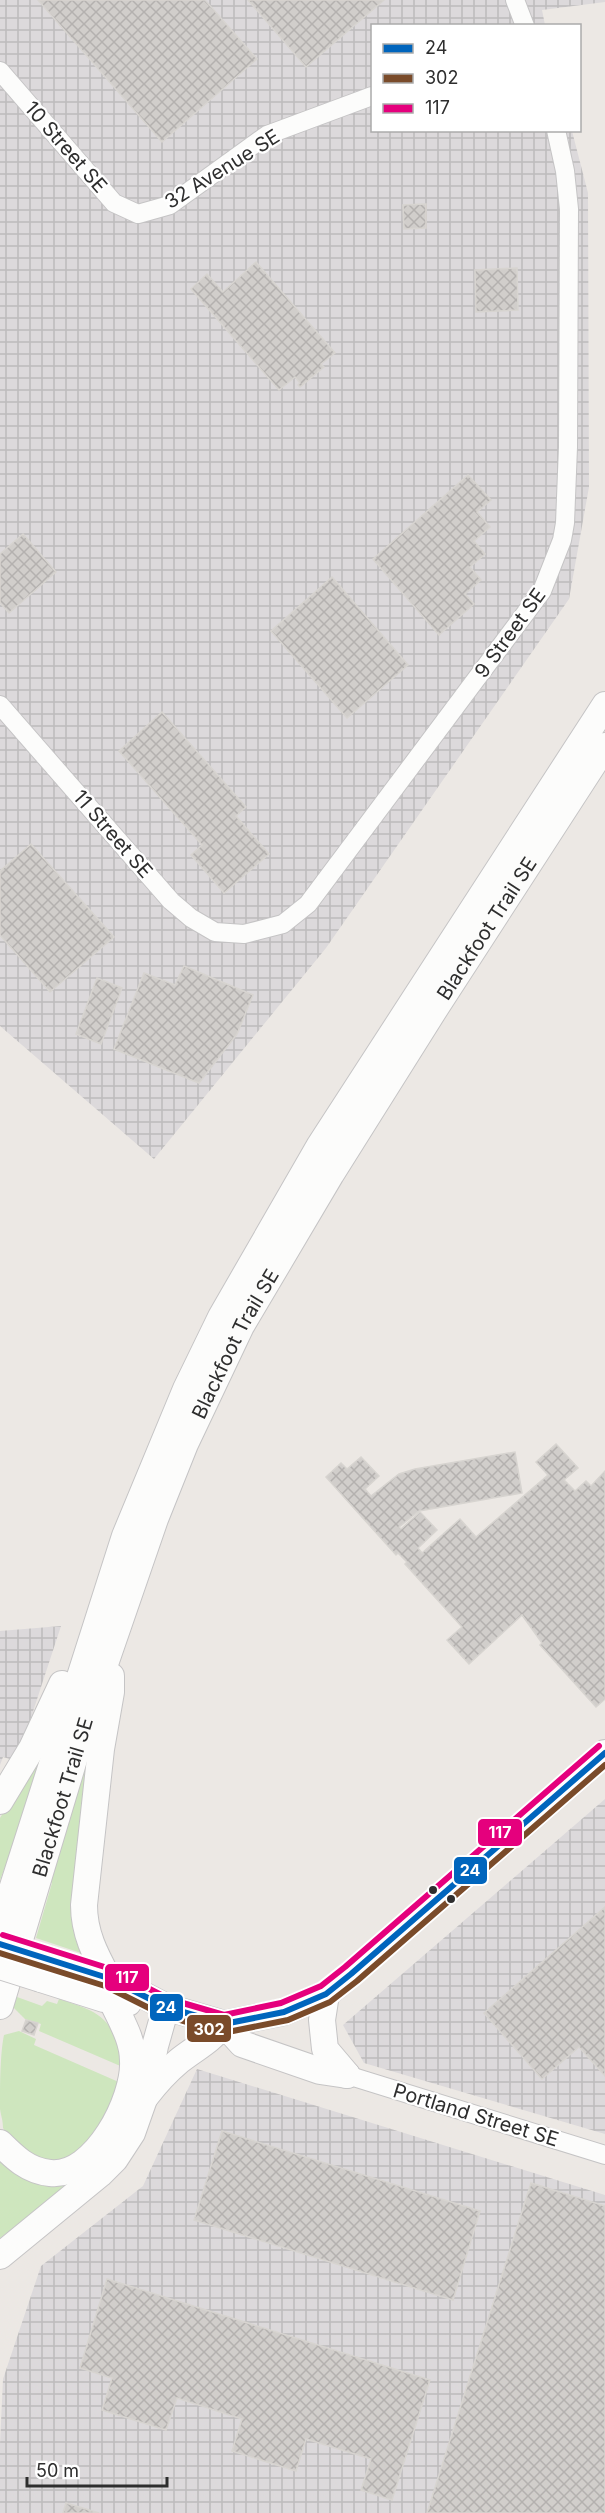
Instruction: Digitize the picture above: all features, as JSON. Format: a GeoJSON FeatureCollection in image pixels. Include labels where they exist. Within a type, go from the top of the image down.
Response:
{"type":"FeatureCollection","features":[{"type":"Feature","properties":{"kind":"main road","name":"Blackfoot Trail SE"},"geometry":{"type":"LineString","coordinates":[[0,2006],[87,1716],[125,1536],[186,1389],[221,1317],[320,1145],[605,705]]}},
{"type":"Feature","properties":{"kind":"main road","name":"Blackfoot Trail SE"},"geometry":{"type":"LineString","coordinates":[[0,1927],[101,1641],[181,1454],[241,1326],[331,1174],[436,1006],[605,746]]}},
{"type":"Feature","properties":{"kind":"main road"},"geometry":{"type":"LineString","coordinates":[[0,1800],[32,1748],[62,1684],[101,1641]]}},
{"type":"Feature","properties":{"kind":"main road"},"geometry":{"type":"LineString","coordinates":[[0,2143],[16,2160],[33,2169],[51,2174],[71,2169],[89,2157],[107,2137],[119,2117],[131,2080],[134,2064],[132,2046],[87,1937],[84,1923],[101,1749],[111,1692],[101,1641]]}},
{"type":"Feature","properties":{"kind":"main road"},"geometry":{"type":"LineString","coordinates":[[0,1944],[45,1969],[224,2024],[284,2012],[326,1994],[351,1974],[605,1753]]}},
{"type":"Feature","properties":{"kind":"main road"},"geometry":{"type":"LineString","coordinates":[[0,1966],[45,1969]]}},
{"type":"Feature","properties":{"kind":"main road"},"geometry":{"type":"LineString","coordinates":[[326,1994],[322,2020],[325,2049],[347,2075]]}},
{"type":"Feature","properties":{"kind":"main road"},"geometry":{"type":"LineString","coordinates":[[0,2256],[115,2159],[132,2133],[144,2099],[166,2007]]}},
{"type":"Feature","properties":{"kind":"main road"},"geometry":{"type":"LineString","coordinates":[[224,2024],[242,2044],[320,2071],[347,2075]]}},
{"type":"Feature","properties":{"kind":"main road"},"geometry":{"type":"LineString","coordinates":[[144,2099],[164,2074],[210,2040],[224,2024]]}},
{"type":"Feature","properties":{"kind":"street"},"geometry":{"type":"LineString","coordinates":[[515,0],[524,24]]}},
{"type":"Feature","properties":{"kind":"street","name":"10 Street SE"},"geometry":{"type":"LineString","coordinates":[[0,71],[114,203],[138,214]]}},
{"type":"Feature","properties":{"kind":"street","name":"32 Avenue SE"},"geometry":{"type":"LineString","coordinates":[[138,214],[170,205],[267,135],[371,96]]}},
{"type":"Feature","properties":{"kind":"street","name":"9 Street SE"},"geometry":{"type":"LineString","coordinates":[[244,934],[283,924],[308,904],[542,591],[549,578],[562,540],[565,523],[568,447],[569,208],[565,171],[556,132]]}},
{"type":"Feature","properties":{"kind":"street","name":"11 Street SE"},"geometry":{"type":"LineString","coordinates":[[0,705],[171,901],[191,918],[215,932],[244,934]]}},
{"type":"Feature","properties":{"kind":"street","name":"Portland Street SE"},"geometry":{"type":"LineString","coordinates":[[347,2075],[605,2155]]}},
{"type":"Feature","properties":{"kind":"shaded area"},"geometry":{"type":"Polygon","coordinates":[[[0,0],[605,0],[605,2],[542,10],[545,24],[371,24],[371,132],[572,132],[588,193],[589,487],[569,599],[326,948],[154,1159],[0,1026],[0,0]]]}},
{"type":"Feature","properties":{"kind":"shaded area"},"geometry":{"type":"Polygon","coordinates":[[[61,1626],[24,1739],[10,1759],[3,1757],[0,1765],[0,1631],[61,1626]]]}},
{"type":"Feature","properties":{"kind":"shaded area"},"geometry":{"type":"Polygon","coordinates":[[[605,1799],[605,2134],[364,2063],[343,2025],[605,1799]]]}},
{"type":"Feature","properties":{"kind":"shaded area"},"geometry":{"type":"Polygon","coordinates":[[[197,2069],[605,2195],[605,2513],[0,2513],[3,2379],[41,2266],[143,2186],[197,2069]]]}},
{"type":"Feature","properties":{"kind":"green space"},"geometry":{"type":"Polygon","coordinates":[[[49,1736],[9,1868],[5,1867],[0,1880],[0,1818],[49,1736]]]}},
{"type":"Feature","properties":{"kind":"green space"},"geometry":{"type":"Polygon","coordinates":[[[88,1750],[84,1954],[36,1938],[52,1883],[47,1879],[88,1750]]]}},
{"type":"Feature","properties":{"kind":"green space"},"geometry":{"type":"Polygon","coordinates":[[[17,1997],[42,2006],[47,2001],[57,2004],[59,1999],[98,2015],[111,2029],[125,2068],[39,2031],[41,2024],[25,2019],[13,2007],[17,1997]]]}},
{"type":"Feature","properties":{"kind":"green space"},"geometry":{"type":"Polygon","coordinates":[[[19,2031],[36,2039],[34,2045],[121,2083],[96,2137],[79,2152],[67,2158],[43,2160],[32,2156],[12,2140],[3,2128],[0,2109],[0,2071],[4,2035],[19,2031]]]}},
{"type":"Feature","properties":{"kind":"green space"},"geometry":{"type":"Polygon","coordinates":[[[0,2156],[77,2179],[0,2238],[0,2156]]]}},
{"type":"Feature","properties":{"kind":"building"},"geometry":{"type":"Polygon","coordinates":[[[38,0],[205,0],[257,59],[162,142],[38,0]]]}},
{"type":"Feature","properties":{"kind":"building"},"geometry":{"type":"Polygon","coordinates":[[[248,0],[384,0],[306,67],[248,0]]]}},
{"type":"Feature","properties":{"kind":"building"},"geometry":{"type":"Polygon","coordinates":[[[426,204],[426,228],[404,229],[403,205],[426,204]]]}},
{"type":"Feature","properties":{"kind":"building"},"geometry":{"type":"Polygon","coordinates":[[[256,262],[335,353],[321,364],[324,367],[300,387],[295,377],[279,390],[191,289],[207,274],[223,292],[256,262]]]}},
{"type":"Feature","properties":{"kind":"building"},"geometry":{"type":"Polygon","coordinates":[[[517,268],[518,310],[476,312],[475,270],[517,268]]]}},
{"type":"Feature","properties":{"kind":"building"},"geometry":{"type":"Polygon","coordinates":[[[468,475],[491,500],[477,512],[490,527],[474,541],[485,554],[470,567],[481,580],[465,594],[474,604],[439,635],[373,559],[468,475]]]}},
{"type":"Feature","properties":{"kind":"building"},"geometry":{"type":"Polygon","coordinates":[[[23,534],[56,572],[9,613],[0,603],[0,554],[23,534]]]}},
{"type":"Feature","properties":{"kind":"building"},"geometry":{"type":"Polygon","coordinates":[[[332,577],[408,665],[347,718],[271,631],[332,577]]]}},
{"type":"Feature","properties":{"kind":"building"},"geometry":{"type":"Polygon","coordinates":[[[162,712],[246,807],[236,816],[269,854],[224,893],[191,855],[202,845],[119,751],[162,712]]]}},
{"type":"Feature","properties":{"kind":"building"},"geometry":{"type":"Polygon","coordinates":[[[31,844],[114,937],[50,992],[0,935],[0,871],[31,844]]]}},
{"type":"Feature","properties":{"kind":"building"},"geometry":{"type":"Polygon","coordinates":[[[184,966],[253,995],[237,1034],[199,1083],[114,1049],[144,973],[175,985],[184,966]]]}},
{"type":"Feature","properties":{"kind":"building"},"geometry":{"type":"Polygon","coordinates":[[[97,978],[122,988],[101,1044],[76,1034],[97,978]]]}},
{"type":"Feature","properties":{"kind":"building"},"geometry":{"type":"Polygon","coordinates":[[[556,1444],[578,1468],[564,1480],[575,1491],[586,1481],[591,1486],[605,1471],[605,1699],[596,1707],[540,1645],[542,1643],[522,1615],[469,1664],[447,1640],[462,1627],[405,1564],[407,1562],[398,1553],[396,1555],[326,1477],[341,1463],[347,1469],[361,1457],[379,1476],[365,1489],[371,1496],[399,1474],[415,1469],[515,1452],[522,1493],[419,1511],[399,1527],[401,1529],[420,1512],[437,1530],[418,1548],[422,1553],[460,1519],[476,1537],[548,1475],[536,1462],[556,1444]]]}},
{"type":"Feature","properties":{"kind":"building"},"geometry":{"type":"Polygon","coordinates":[[[605,1907],[605,2076],[579,2047],[542,2079],[484,2013],[605,1907]]]}},
{"type":"Feature","properties":{"kind":"building"},"geometry":{"type":"Polygon","coordinates":[[[26,2020],[38,2023],[34,2035],[22,2031],[26,2020]]]}},
{"type":"Feature","properties":{"kind":"building"},"geometry":{"type":"Polygon","coordinates":[[[222,2131],[480,2211],[453,2300],[194,2220],[222,2131]]]}},
{"type":"Feature","properties":{"kind":"building"},"geometry":{"type":"Polygon","coordinates":[[[531,2183],[605,2206],[605,2513],[427,2513],[531,2183]]]}},
{"type":"Feature","properties":{"kind":"building"},"geometry":{"type":"Polygon","coordinates":[[[107,2279],[430,2380],[392,2500],[361,2490],[371,2459],[306,2439],[296,2471],[232,2451],[242,2419],[177,2398],[166,2430],[102,2410],[112,2378],[80,2368],[107,2279]]]}},
{"type":"Feature","properties":{"kind":"building"},"geometry":{"type":"Polygon","coordinates":[[[66,2503],[99,2513],[63,2513],[66,2503]]]}},
{"type":"Feature","properties":{"kind":"transit line","name":"117"},"geometry":{"type":"LineString","coordinates":[[3,1935],[111,1969],[169,1999],[224,2015],[281,2003],[321,1986],[345,1967],[599,1746]]}},
{"type":"Feature","properties":{"kind":"transit line","name":"24"},"geometry":{"type":"LineString","coordinates":[[0,1944],[108,1978],[166,2007],[224,2024],[284,2012],[326,1994],[351,1974],[605,1753]]}},
{"type":"Feature","properties":{"kind":"transit line","name":"302"},"geometry":{"type":"LineString","coordinates":[[0,1953],[105,1986],[163,2015],[223,2033],[288,2020],[330,2002],[357,1981],[605,1765]]}}]}
